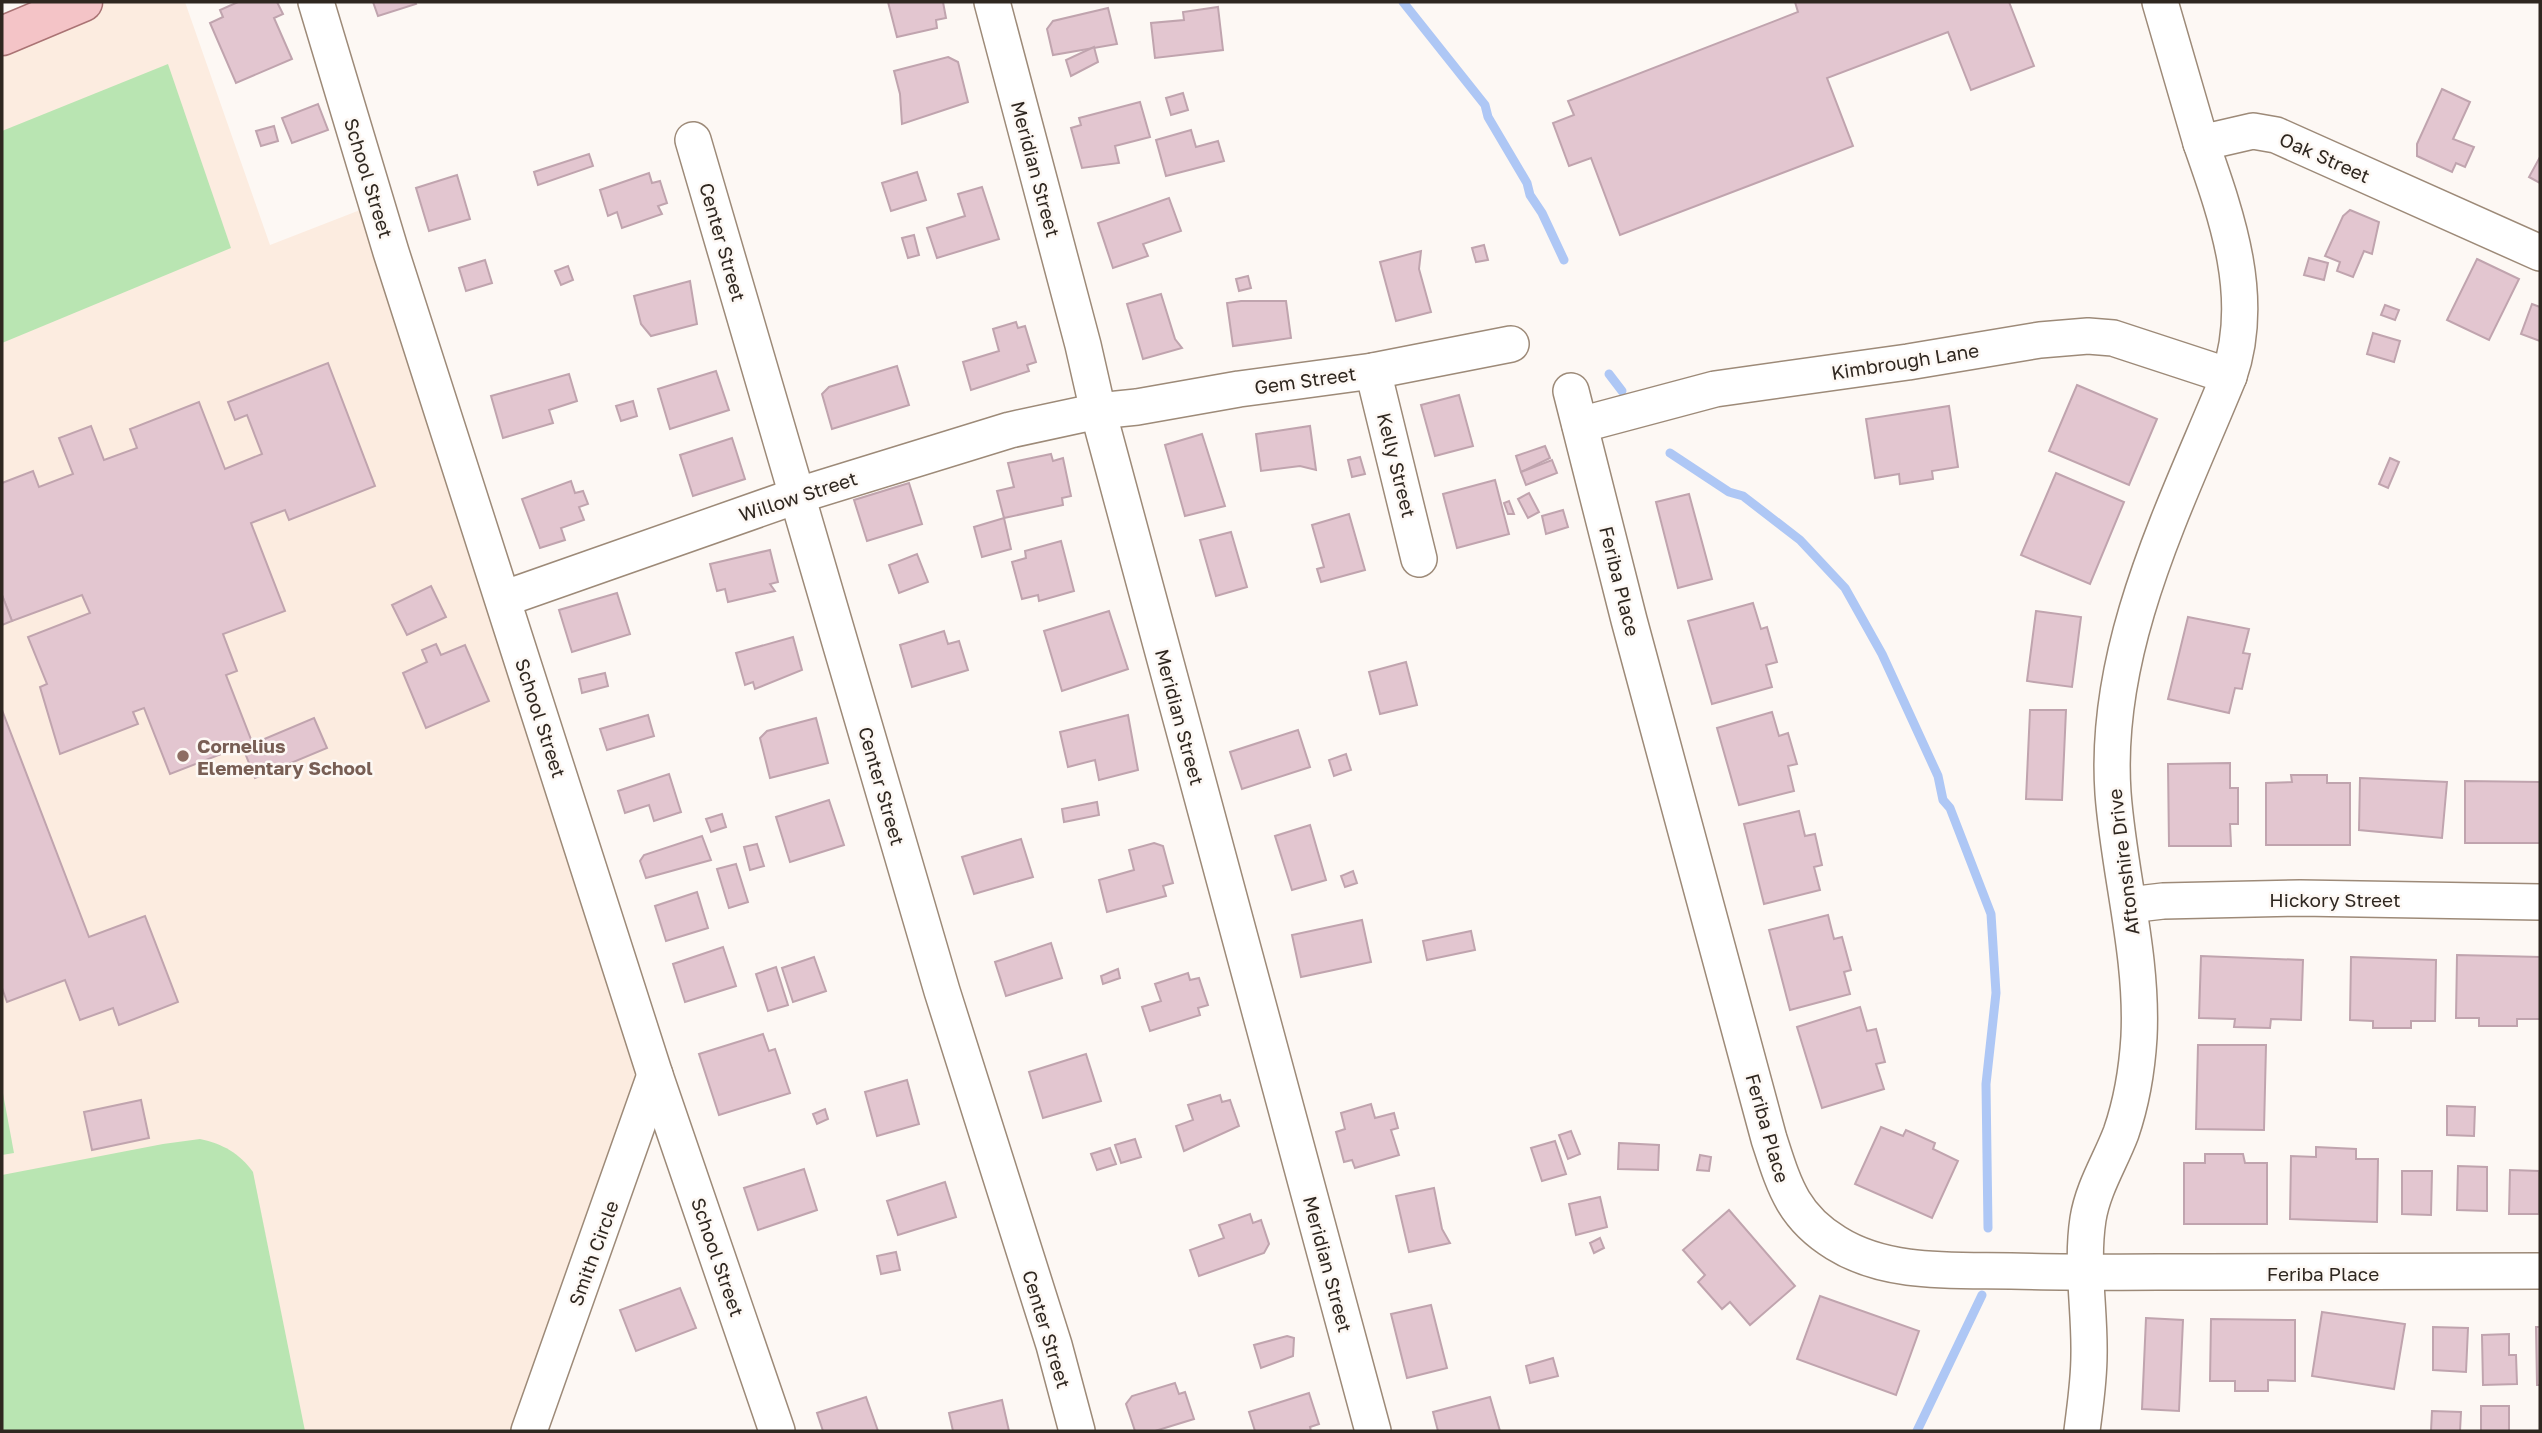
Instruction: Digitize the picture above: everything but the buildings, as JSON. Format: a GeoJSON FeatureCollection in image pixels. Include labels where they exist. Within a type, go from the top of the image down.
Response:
{"type":"FeatureCollection","features":[{"type":"Feature","properties":{"kind":"main road"},"geometry":{"type":"LineString","coordinates":[[2,36],[83,2]]}},
{"type":"Feature","properties":{"kind":"street","name":"School Street"},"geometry":{"type":"LineString","coordinates":[[316,2],[391,252],[656,1075],[777,1431]]}},
{"type":"Feature","properties":{"kind":"street","name":"Meridian Street"},"geometry":{"type":"LineString","coordinates":[[992,2],[1098,411],[1373,1431]]}},
{"type":"Feature","properties":{"kind":"street"},"geometry":{"type":"LineString","coordinates":[[2160,2],[2201,143]]}},
{"type":"Feature","properties":{"kind":"street","name":"Oak Street"},"geometry":{"type":"LineString","coordinates":[[2201,143],[2253,131],[2276,135],[2540,253]]}},
{"type":"Feature","properties":{"kind":"street","name":"Center Street"},"geometry":{"type":"LineString","coordinates":[[693,139],[942,991],[1054,1345],[1077,1431]]}},
{"type":"Feature","properties":{"kind":"street","name":"Aftonshire Drive"},"geometry":{"type":"LineString","coordinates":[[2082,1431],[2089,1355],[2085,1273],[2088,1216],[2098,1181],[2120,1134],[2135,1087],[2139,1035],[2129,905],[2113,791],[2115,704],[2149,570],[2229,376],[2236,355],[2239,331],[2239,285],[2225,212],[2201,143]]}},
{"type":"Feature","properties":{"kind":"street","name":"Kimbrough Lane"},"geometry":{"type":"LineString","coordinates":[[1580,425],[1715,389],[2040,340],[2088,336],[2113,338],[2229,376]]}},
{"type":"Feature","properties":{"kind":"street","name":"Gem Street"},"geometry":{"type":"LineString","coordinates":[[1098,411],[1137,407],[1239,388],[1373,371],[1511,344]]}},
{"type":"Feature","properties":{"kind":"street","name":"Kelly Street"},"geometry":{"type":"LineString","coordinates":[[1373,371],[1419,559]]}},
{"type":"Feature","properties":{"kind":"street","name":"Feriba Place"},"geometry":{"type":"LineString","coordinates":[[1571,391],[1766,1126],[1786,1190],[1814,1227],[1838,1244],[1864,1256],[1897,1266],[1940,1269],[2085,1273],[2540,1271]]}},
{"type":"Feature","properties":{"kind":"street","name":"Willow Street"},"geometry":{"type":"LineString","coordinates":[[503,599],[796,496],[1010,430],[1098,411]]}},
{"type":"Feature","properties":{"kind":"street","name":"Hickory Street"},"geometry":{"type":"LineString","coordinates":[[2129,905],[2163,901],[2300,898],[2540,902]]}},
{"type":"Feature","properties":{"kind":"street","name":"Smith Circle"},"geometry":{"type":"LineString","coordinates":[[529,1431],[656,1075]]}},
{"type":"Feature","properties":{"kind":"shaded area"},"geometry":{"type":"Polygon","coordinates":[[[96,2],[185,2],[270,245],[373,205],[650,1076],[524,1431],[2,1431],[2,42],[96,2]]]}},
{"type":"Feature","properties":{"kind":"green space"},"geometry":{"type":"Polygon","coordinates":[[[168,64],[231,248],[2,343],[2,131],[168,64]]]}},
{"type":"Feature","properties":{"kind":"green space"},"geometry":{"type":"Polygon","coordinates":[[[2,1088],[14,1153],[2,1155],[2,1088]]]}},
{"type":"Feature","properties":{"kind":"green space"},"geometry":{"type":"Polygon","coordinates":[[[200,1139],[230,1150],[253,1172],[305,1431],[2,1431],[2,1175],[200,1139]]]}},
{"type":"Feature","properties":{"kind":"waterway"},"geometry":{"type":"LineString","coordinates":[[1403,2],[1485,105],[1488,117],[1527,183],[1530,195],[1542,213],[1564,260]]}},
{"type":"Feature","properties":{"kind":"waterway"},"geometry":{"type":"LineString","coordinates":[[1609,374],[1622,391]]}},
{"type":"Feature","properties":{"kind":"waterway"},"geometry":{"type":"LineString","coordinates":[[1670,453],[1729,492],[1743,496],[1800,540],[1845,588],[1882,654],[1938,776],[1943,800],[1950,808],[1991,914],[1996,993],[1986,1084],[1988,1228]]}},
{"type":"Feature","properties":{"kind":"waterway"},"geometry":{"type":"LineString","coordinates":[[1917,1431],[1982,1295]]}},
{"type":"Feature","properties":{"kind":"place","name":"Cornelius Elementary School"},"geometry":{"type":"Point","coordinates":[183,756]}}]}
